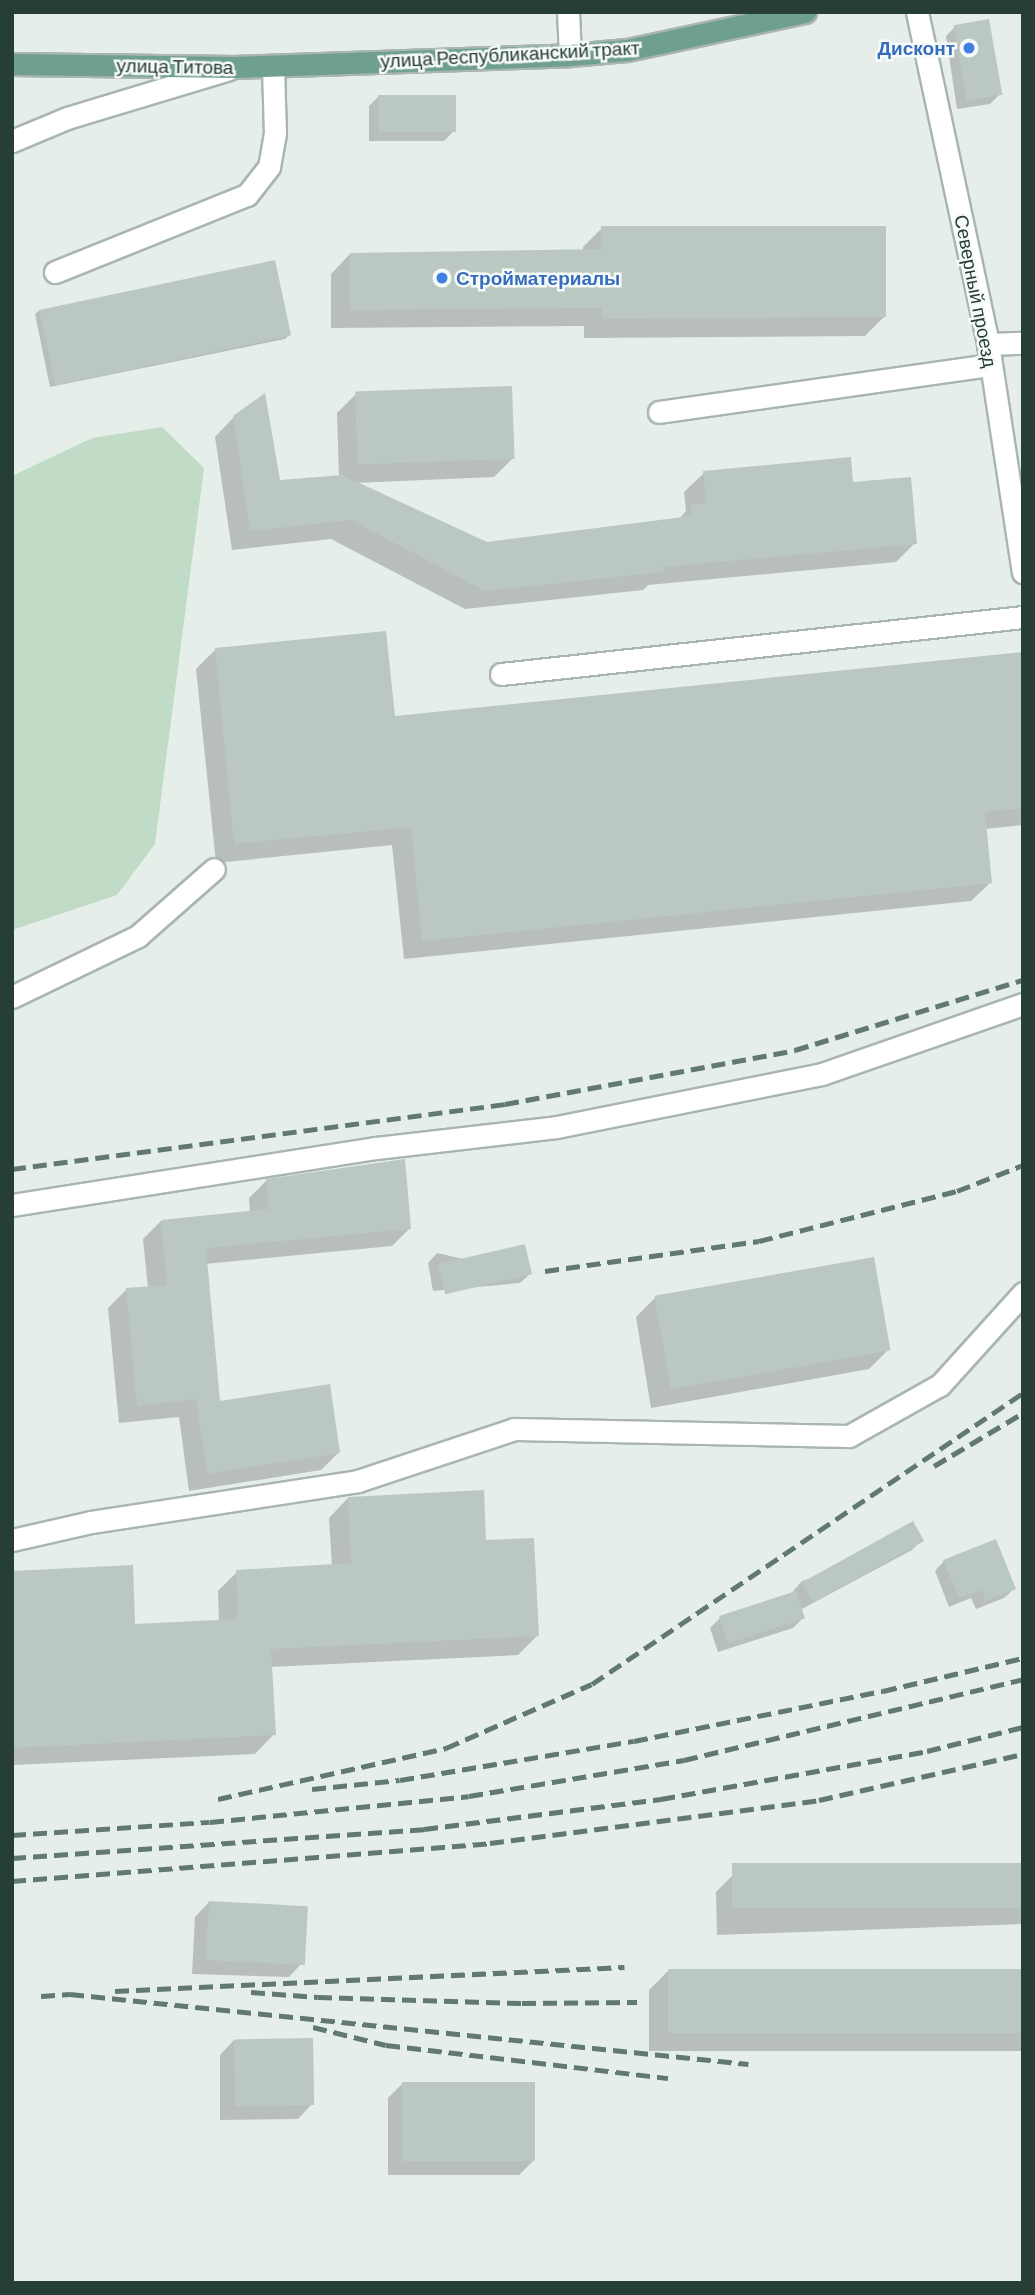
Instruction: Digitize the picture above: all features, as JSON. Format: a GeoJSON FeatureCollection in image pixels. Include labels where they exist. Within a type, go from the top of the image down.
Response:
{"type":"FeatureCollection","features":[{"type":"Feature","properties":{"kind":"main road","name":"улица Республиканский тракт"},"geometry":{"type":"LineString","coordinates":[[338,64],[570,55],[627,50],[806,12]]}},
{"type":"Feature","properties":{"kind":"main road","name":"улица Титова"},"geometry":{"type":"LineString","coordinates":[[12,64],[234,67],[338,64]]}},
{"type":"Feature","properties":{"kind":"street"},"geometry":{"type":"LineString","coordinates":[[568,12],[570,55]]}},
{"type":"Feature","properties":{"kind":"street","name":"Северный проезд"},"geometry":{"type":"LineString","coordinates":[[917,12],[988,344],[1023,572]]}},
{"type":"Feature","properties":{"kind":"street"},"geometry":{"type":"LineString","coordinates":[[55,272],[247,195],[269,167],[275,134],[273,66]]}},
{"type":"Feature","properties":{"kind":"street"},"geometry":{"type":"LineString","coordinates":[[12,141],[67,118],[234,67]]}},
{"type":"Feature","properties":{"kind":"street"},"geometry":{"type":"LineString","coordinates":[[988,344],[1023,343]]}},
{"type":"Feature","properties":{"kind":"street"},"geometry":{"type":"LineString","coordinates":[[659,412],[991,365]]}},
{"type":"Feature","properties":{"kind":"street"},"geometry":{"type":"LineString","coordinates":[[501,674],[1023,617]]}},
{"type":"Feature","properties":{"kind":"street"},"geometry":{"type":"LineString","coordinates":[[12,997],[138,936],[214,869]]}},
{"type":"Feature","properties":{"kind":"street"},"geometry":{"type":"LineString","coordinates":[[12,1205],[376,1147],[557,1127],[822,1074],[1023,1004]]}},
{"type":"Feature","properties":{"kind":"street"},"geometry":{"type":"LineString","coordinates":[[12,1540],[91,1522],[358,1481],[514,1429],[849,1436],[940,1385],[1023,1293]]}},
{"type":"Feature","properties":{"kind":"green space"},"geometry":{"type":"Polygon","coordinates":[[[162,427],[204,468],[155,844],[117,895],[12,930],[12,476],[92,438],[162,427]]]}},
{"type":"Feature","properties":{"kind":"building"},"geometry":{"type":"Polygon","coordinates":[[[989,19],[1002,95],[967,101],[954,25],[989,19]]]}},
{"type":"Feature","properties":{"kind":"building"},"geometry":{"type":"Polygon","coordinates":[[[378,95],[456,95],[456,132],[378,132],[378,95]]]}},
{"type":"Feature","properties":{"kind":"building"},"geometry":{"type":"Polygon","coordinates":[[[601,226],[886,226],[886,317],[602,319],[602,308],[350,310],[350,253],[601,249],[601,226]]]}},
{"type":"Feature","properties":{"kind":"building"},"geometry":{"type":"Polygon","coordinates":[[[275,260],[291,335],[55,385],[39,310],[275,260]]]}},
{"type":"Feature","properties":{"kind":"building"},"geometry":{"type":"Polygon","coordinates":[[[512,386],[515,459],[358,464],[355,391],[512,386]]]}},
{"type":"Feature","properties":{"kind":"building"},"geometry":{"type":"Polygon","coordinates":[[[265,393],[280,480],[342,475],[487,542],[691,516],[690,505],[706,503],[703,471],[851,457],[853,482],[911,477],[917,544],[663,567],[664,572],[485,591],[351,520],[250,531],[233,416],[265,393]]]}},
{"type":"Feature","properties":{"kind":"building"},"geometry":{"type":"Polygon","coordinates":[[[386,631],[395,716],[1023,652],[1023,808],[985,812],[992,883],[422,941],[411,827],[234,844],[215,648],[386,631]]]}},
{"type":"Feature","properties":{"kind":"building"},"geometry":{"type":"Polygon","coordinates":[[[405,1159],[411,1229],[206,1248],[220,1401],[330,1384],[340,1453],[207,1474],[196,1399],[137,1406],[126,1288],[167,1285],[161,1220],[269,1209],[266,1179],[405,1159]]]}},
{"type":"Feature","properties":{"kind":"building"},"geometry":{"type":"Polygon","coordinates":[[[525,1244],[532,1274],[445,1294],[438,1264],[525,1244]]]}},
{"type":"Feature","properties":{"kind":"building"},"geometry":{"type":"Polygon","coordinates":[[[874,1257],[890,1351],[671,1389],[654,1296],[874,1257]]]}},
{"type":"Feature","properties":{"kind":"building"},"geometry":{"type":"Polygon","coordinates":[[[484,1490],[486,1540],[534,1538],[539,1636],[271,1649],[276,1735],[12,1748],[12,1571],[133,1565],[135,1624],[238,1619],[236,1570],[351,1563],[348,1497],[484,1490]]]}},
{"type":"Feature","properties":{"kind":"building"},"geometry":{"type":"Polygon","coordinates":[[[913,1521],[924,1541],[813,1603],[802,1583],[913,1521]]]}},
{"type":"Feature","properties":{"kind":"building"},"geometry":{"type":"Polygon","coordinates":[[[996,1539],[1016,1589],[986,1601],[981,1590],[959,1598],[943,1560],[996,1539]]]}},
{"type":"Feature","properties":{"kind":"building"},"geometry":{"type":"Polygon","coordinates":[[[796,1591],[805,1619],[728,1644],[719,1616],[796,1591]]]}},
{"type":"Feature","properties":{"kind":"building"},"geometry":{"type":"Polygon","coordinates":[[[732,1863],[1023,1863],[1023,1908],[732,1908],[732,1863]]]}},
{"type":"Feature","properties":{"kind":"building"},"geometry":{"type":"Polygon","coordinates":[[[209,1901],[308,1906],[305,1965],[206,1960],[209,1901]]]}},
{"type":"Feature","properties":{"kind":"building"},"geometry":{"type":"Polygon","coordinates":[[[668,1969],[1023,1969],[1023,2033],[668,2033],[668,1969]]]}},
{"type":"Feature","properties":{"kind":"building"},"geometry":{"type":"Polygon","coordinates":[[[313,2038],[314,2105],[235,2106],[234,2039],[313,2038]]]}},
{"type":"Feature","properties":{"kind":"building"},"geometry":{"type":"Polygon","coordinates":[[[402,2082],[535,2082],[535,2161],[402,2161],[402,2082]]]}},
{"type":"Feature","properties":{"kind":"railway"},"geometry":{"type":"LineString","coordinates":[[12,1169],[505,1104],[795,1050],[1023,980]]}},
{"type":"Feature","properties":{"kind":"railway"},"geometry":{"type":"LineString","coordinates":[[545,1271],[759,1241],[957,1191],[1023,1165]]}},
{"type":"Feature","properties":{"kind":"railway"},"geometry":{"type":"LineString","coordinates":[[218,1799],[446,1748],[592,1684],[1023,1393]]}},
{"type":"Feature","properties":{"kind":"railway"},"geometry":{"type":"LineString","coordinates":[[934,1466],[1023,1413]]}},
{"type":"Feature","properties":{"kind":"railway"},"geometry":{"type":"LineString","coordinates":[[312,1789],[400,1780],[634,1741],[883,1691],[1023,1658]]}},
{"type":"Feature","properties":{"kind":"railway"},"geometry":{"type":"LineString","coordinates":[[12,1835],[210,1822],[469,1796],[684,1760],[1023,1679]]}},
{"type":"Feature","properties":{"kind":"railway"},"geometry":{"type":"LineString","coordinates":[[12,1858],[424,1829],[661,1799],[927,1751],[1023,1727]]}},
{"type":"Feature","properties":{"kind":"railway"},"geometry":{"type":"LineString","coordinates":[[12,1881],[490,1843],[819,1800],[1023,1754]]}},
{"type":"Feature","properties":{"kind":"railway"},"geometry":{"type":"LineString","coordinates":[[115,1991],[624,1967]]}},
{"type":"Feature","properties":{"kind":"railway"},"geometry":{"type":"LineString","coordinates":[[251,1992],[318,1997],[522,2003],[637,2002]]}},
{"type":"Feature","properties":{"kind":"railway"},"geometry":{"type":"LineString","coordinates":[[41,1996],[70,1994],[748,2064]]}},
{"type":"Feature","properties":{"kind":"railway"},"geometry":{"type":"LineString","coordinates":[[313,2027],[386,2045],[668,2078]]}},
{"type":"Feature","properties":{"kind":"place","name":"Дисконт"},"geometry":{"type":"Point","coordinates":[969,48]}},
{"type":"Feature","properties":{"kind":"place","name":"Стройматериалы"},"geometry":{"type":"Point","coordinates":[442,278]}}]}
